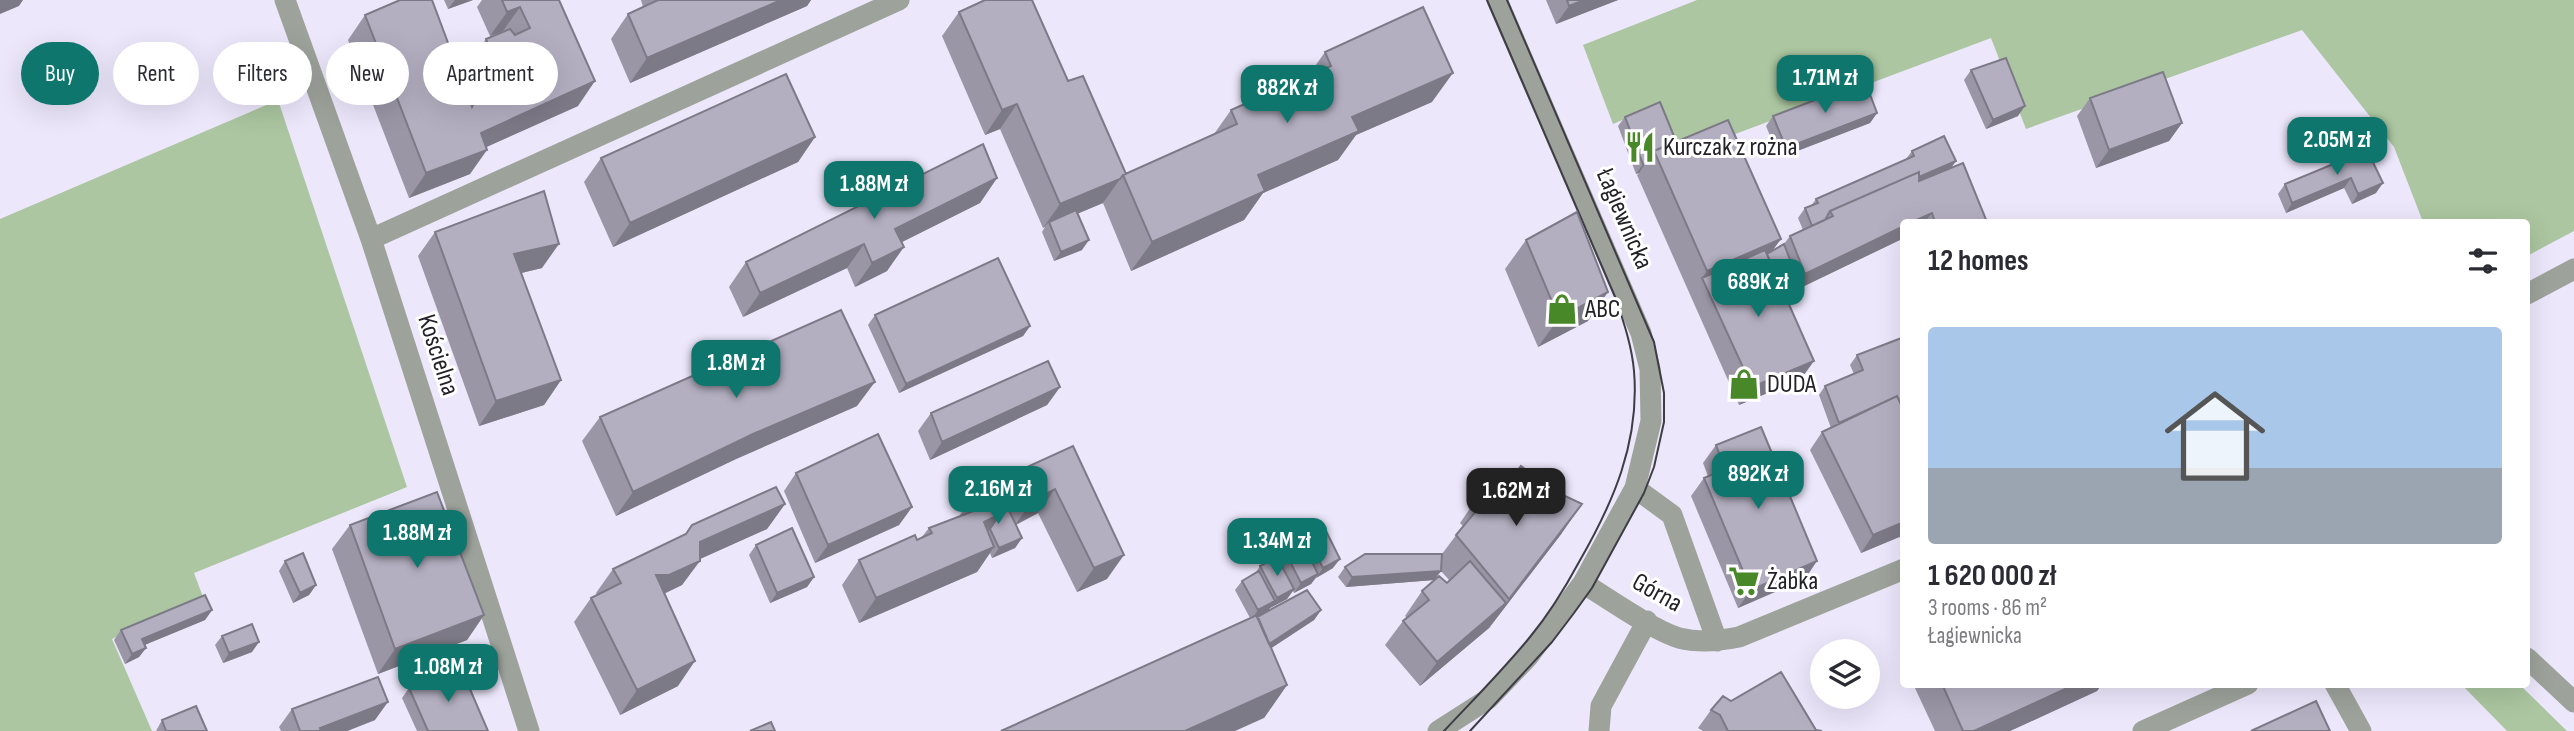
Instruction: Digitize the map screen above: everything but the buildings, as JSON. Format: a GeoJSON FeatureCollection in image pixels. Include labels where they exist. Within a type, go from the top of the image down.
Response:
{"type":"FeatureCollection","features":[{"type":"Feature","properties":{"kind":"street","name":"Kościelna"},"geometry":{"type":"LineString","coordinates":[[285,0],[371,239],[529,731]]}},
{"type":"Feature","properties":{"kind":"street"},"geometry":{"type":"LineString","coordinates":[[371,239],[899,0]]}},
{"type":"Feature","properties":{"kind":"street","name":"Łagiewnicka"},"geometry":{"type":"LineString","coordinates":[[1438,731],[1488,699],[1528,657],[1584,583],[1636,488],[1651,421],[1650,369],[1641,332],[1497,0]]}},
{"type":"Feature","properties":{"kind":"street"},"geometry":{"type":"LineString","coordinates":[[2530,292],[2574,269]]}},
{"type":"Feature","properties":{"kind":"street"},"geometry":{"type":"LineString","coordinates":[[1636,488],[1672,515],[1717,641]]}},
{"type":"Feature","properties":{"kind":"street","name":"Górna"},"geometry":{"type":"LineString","coordinates":[[1584,583],[1679,638],[1717,641],[1740,637],[1900,571]]}},
{"type":"Feature","properties":{"kind":"street"},"geometry":{"type":"LineString","coordinates":[[1599,731],[1601,706],[1647,621]]}},
{"type":"Feature","properties":{"kind":"street"},"geometry":{"type":"LineString","coordinates":[[2530,661],[2574,702]]}},
{"type":"Feature","properties":{"kind":"street"},"geometry":{"type":"LineString","coordinates":[[2143,731],[2239,688]]}},
{"type":"Feature","properties":{"kind":"street"},"geometry":{"type":"LineString","coordinates":[[2337,688],[2361,731]]}},
{"type":"Feature","properties":{"kind":"green space"},"geometry":{"type":"Polygon","coordinates":[[[1697,0],[2574,0],[2574,231],[2530,254],[2530,219],[2422,219],[2394,147],[2302,30],[2026,129],[1991,38],[1674,157],[1655,106],[1613,124],[1583,45],[1697,0]]]}},
{"type":"Feature","properties":{"kind":"green space"},"geometry":{"type":"Polygon","coordinates":[[[266,105],[280,105],[407,487],[194,573],[203,597],[112,639],[152,731],[0,731],[0,219],[266,105]]]}},
{"type":"Feature","properties":{"kind":"green space"},"geometry":{"type":"Polygon","coordinates":[[[2465,688],[2523,688],[2567,731],[2507,731],[2465,688]]]}},
{"type":"Feature","properties":{"kind":"tram line"},"geometry":{"type":"LineString","coordinates":[[1444,731],[1530,637],[1568,581],[1603,517],[1622,471],[1633,422],[1635,397],[1631,353],[1616,299],[1487,0]]}},
{"type":"Feature","properties":{"kind":"tram line"},"geometry":{"type":"LineString","coordinates":[[1470,731],[1552,642],[1592,588],[1644,493],[1654,467],[1664,422],[1664,393],[1654,342],[1507,0]]}},
{"type":"Feature","properties":{"kind":"place","name":"Kurczak z rożna"},"geometry":{"type":"Point","coordinates":[1640,147]}},
{"type":"Feature","properties":{"kind":"place","name":"ABC"},"geometry":{"type":"Point","coordinates":[1562,309]}},
{"type":"Feature","properties":{"kind":"place","name":"DUDA"},"geometry":{"type":"Point","coordinates":[1744,384]}},
{"type":"Feature","properties":{"kind":"place","name":"Żabka"},"geometry":{"type":"Point","coordinates":[1744,581]}}]}
